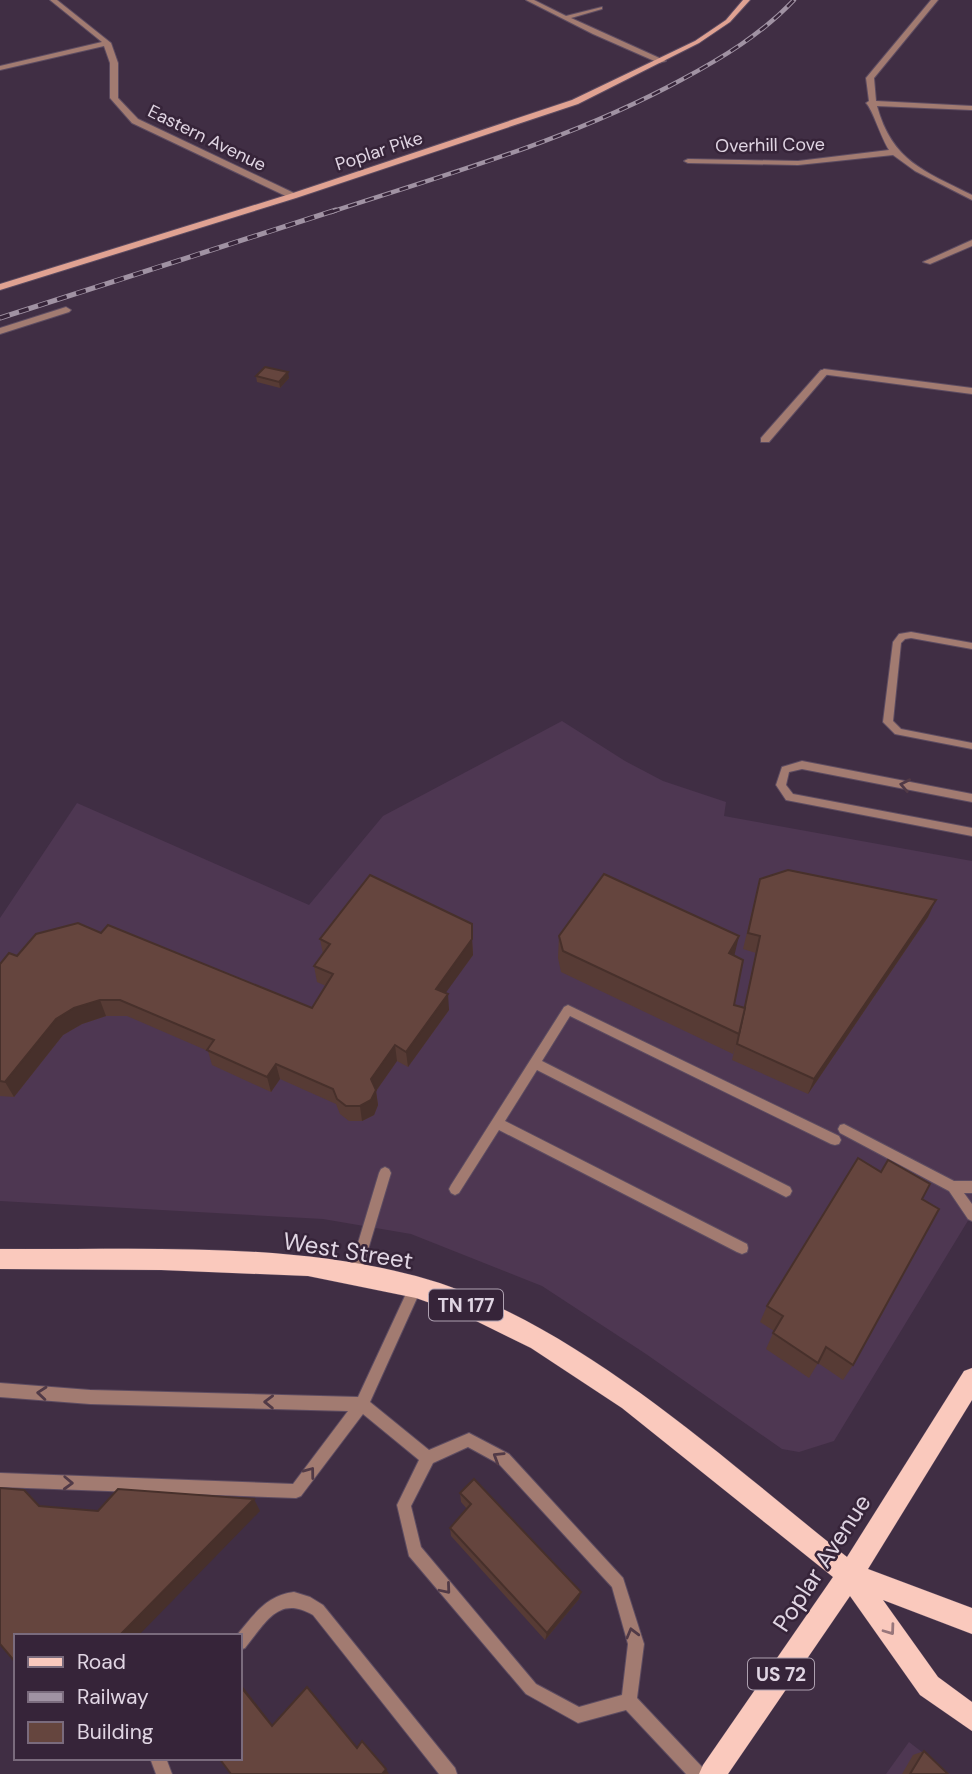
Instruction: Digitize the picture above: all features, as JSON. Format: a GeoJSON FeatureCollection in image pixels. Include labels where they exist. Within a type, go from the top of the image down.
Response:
{"type":"FeatureCollection","features":[{"type":"Feature","properties":{"kind":"main road","name":"Poplar Pike"},"geometry":{"type":"LineString","coordinates":[[0,287],[293,196],[575,102],[662,61],[728,21],[747,0]]}},
{"type":"Feature","properties":{"kind":"main road","name":"West Street"},"geometry":{"type":"LineString","coordinates":[[0,1259],[161,1260],[308,1266],[416,1287],[468,1306],[539,1340],[618,1393],[850,1575]]}},
{"type":"Feature","properties":{"kind":"main road","name":"Poplar Avenue"},"geometry":{"type":"LineString","coordinates":[[712,1774],[850,1575],[972,1379]]}},
{"type":"Feature","properties":{"kind":"main road"},"geometry":{"type":"LineString","coordinates":[[850,1575],[972,1621]]}},
{"type":"Feature","properties":{"kind":"main road"},"geometry":{"type":"LineString","coordinates":[[850,1575],[929,1686],[972,1718]]}},
{"type":"Feature","properties":{"kind":"street"},"geometry":{"type":"LineString","coordinates":[[53,0],[107,43]]}},
{"type":"Feature","properties":{"kind":"street"},"geometry":{"type":"LineString","coordinates":[[529,0],[662,61]]}},
{"type":"Feature","properties":{"kind":"street"},"geometry":{"type":"LineString","coordinates":[[935,0],[870,78],[870,103],[894,152],[943,184],[972,198]]}},
{"type":"Feature","properties":{"kind":"street"},"geometry":{"type":"LineString","coordinates":[[565,18],[600,8]]}},
{"type":"Feature","properties":{"kind":"street"},"geometry":{"type":"LineString","coordinates":[[0,68],[107,43]]}},
{"type":"Feature","properties":{"kind":"street","name":"Eastern Avenue"},"geometry":{"type":"LineString","coordinates":[[107,43],[114,63],[114,98],[123,111],[135,121],[293,196]]}},
{"type":"Feature","properties":{"kind":"street"},"geometry":{"type":"LineString","coordinates":[[870,103],[972,108]]}},
{"type":"Feature","properties":{"kind":"street","name":"Overhill Cove"},"geometry":{"type":"LineString","coordinates":[[688,161],[798,163],[894,152]]}},
{"type":"Feature","properties":{"kind":"street"},"geometry":{"type":"LineString","coordinates":[[926,262],[972,243]]}},
{"type":"Feature","properties":{"kind":"street"},"geometry":{"type":"LineString","coordinates":[[0,331],[66,310]]}},
{"type":"Feature","properties":{"kind":"street"},"geometry":{"type":"LineString","coordinates":[[765,440],[824,372],[972,391]]}},
{"type":"Feature","properties":{"kind":"lane"},"geometry":{"type":"LineString","coordinates":[[972,646],[911,635],[902,636],[897,642],[888,722],[898,732],[972,746]]}},
{"type":"Feature","properties":{"kind":"lane"},"geometry":{"type":"LineString","coordinates":[[972,798],[802,765],[785,770],[781,785],[790,797],[972,832]]}},
{"type":"Feature","properties":{"kind":"lane"},"geometry":{"type":"LineString","coordinates":[[456,1189],[568,1010],[835,1140]]}},
{"type":"Feature","properties":{"kind":"lane"},"geometry":{"type":"LineString","coordinates":[[534,1063],[786,1191]]}},
{"type":"Feature","properties":{"kind":"lane"},"geometry":{"type":"LineString","coordinates":[[497,1123],[743,1248]]}},
{"type":"Feature","properties":{"kind":"lane"},"geometry":{"type":"LineString","coordinates":[[844,1129],[953,1188],[972,1214]]}},
{"type":"Feature","properties":{"kind":"lane"},"geometry":{"type":"LineString","coordinates":[[355,1273],[385,1173]]}},
{"type":"Feature","properties":{"kind":"lane"},"geometry":{"type":"LineString","coordinates":[[953,1188],[972,1187]]}},
{"type":"Feature","properties":{"kind":"lane"},"geometry":{"type":"LineString","coordinates":[[0,1480],[296,1491],[362,1404],[416,1287]]}},
{"type":"Feature","properties":{"kind":"lane"},"geometry":{"type":"LineString","coordinates":[[0,1390],[90,1397],[362,1404],[428,1458]]}},
{"type":"Feature","properties":{"kind":"lane"},"geometry":{"type":"LineString","coordinates":[[629,1701],[578,1715],[531,1689],[414,1551],[404,1505],[428,1458],[469,1440],[504,1459],[618,1583],[636,1644],[629,1701],[697,1774]]}},
{"type":"Feature","properties":{"kind":"lane"},"geometry":{"type":"LineString","coordinates":[[242,1641],[269,1610],[286,1597],[303,1598],[318,1610],[449,1774]]}},
{"type":"Feature","properties":{"kind":"shaded area"},"geometry":{"type":"Polygon","coordinates":[[[562,721],[625,761],[663,781],[726,802],[724,816],[972,861],[972,1214],[834,1441],[799,1452],[782,1449],[646,1354],[542,1286],[411,1234],[323,1219],[0,1201],[0,918],[77,803],[309,905],[383,816],[562,721]]]}},
{"type":"Feature","properties":{"kind":"shaded area"},"geometry":{"type":"Polygon","coordinates":[[[909,1742],[950,1774],[886,1774],[909,1742]]]}},
{"type":"Feature","properties":{"kind":"building"},"geometry":{"type":"Polygon","coordinates":[[[265,367],[288,372],[279,382],[256,376],[265,367]]]}},
{"type":"Feature","properties":{"kind":"building"},"geometry":{"type":"Polygon","coordinates":[[[788,870],[936,900],[814,1079],[737,1044],[760,936],[748,933],[760,879],[788,870]]]}},
{"type":"Feature","properties":{"kind":"building"},"geometry":{"type":"Polygon","coordinates":[[[604,874],[739,936],[729,953],[743,960],[734,1005],[745,1008],[739,1034],[563,951],[559,936],[604,874]]]}},
{"type":"Feature","properties":{"kind":"building"},"geometry":{"type":"Polygon","coordinates":[[[370,875],[472,924],[472,939],[436,989],[448,994],[406,1052],[395,1045],[371,1079],[376,1090],[371,1100],[360,1106],[346,1106],[337,1099],[333,1089],[276,1064],[267,1077],[207,1050],[214,1040],[120,1000],[100,1000],[74,1008],[56,1019],[5,1082],[0,1081],[0,964],[9,953],[17,956],[36,934],[78,923],[101,933],[108,925],[312,1008],[333,974],[314,966],[330,944],[320,939],[370,875]]]}},
{"type":"Feature","properties":{"kind":"building"},"geometry":{"type":"Polygon","coordinates":[[[858,1158],[881,1172],[888,1160],[930,1184],[922,1199],[939,1209],[853,1365],[826,1347],[818,1363],[773,1333],[783,1316],[767,1306],[858,1158]]]}},
{"type":"Feature","properties":{"kind":"building"},"geometry":{"type":"Polygon","coordinates":[[[474,1479],[581,1592],[547,1633],[450,1528],[471,1504],[460,1493],[474,1479]]]}},
{"type":"Feature","properties":{"kind":"building"},"geometry":{"type":"Polygon","coordinates":[[[0,1488],[24,1490],[39,1506],[98,1511],[118,1489],[254,1499],[121,1634],[14,1634],[14,1661],[0,1644],[0,1488]]]}},
{"type":"Feature","properties":{"kind":"building"},"geometry":{"type":"Polygon","coordinates":[[[307,1687],[357,1748],[362,1741],[386,1769],[382,1774],[231,1774],[220,1760],[242,1760],[242,1688],[272,1726],[307,1687]]]}},
{"type":"Feature","properties":{"kind":"building"},"geometry":{"type":"Polygon","coordinates":[[[924,1751],[948,1774],[910,1774],[924,1751]]]}},
{"type":"Feature","properties":{"kind":"railway"},"geometry":{"type":"LineString","coordinates":[[331,212],[509,154],[639,101],[726,54],[769,24],[794,0]]}},
{"type":"Feature","properties":{"kind":"railway"},"geometry":{"type":"LineString","coordinates":[[0,318],[336,210]]}}]}
